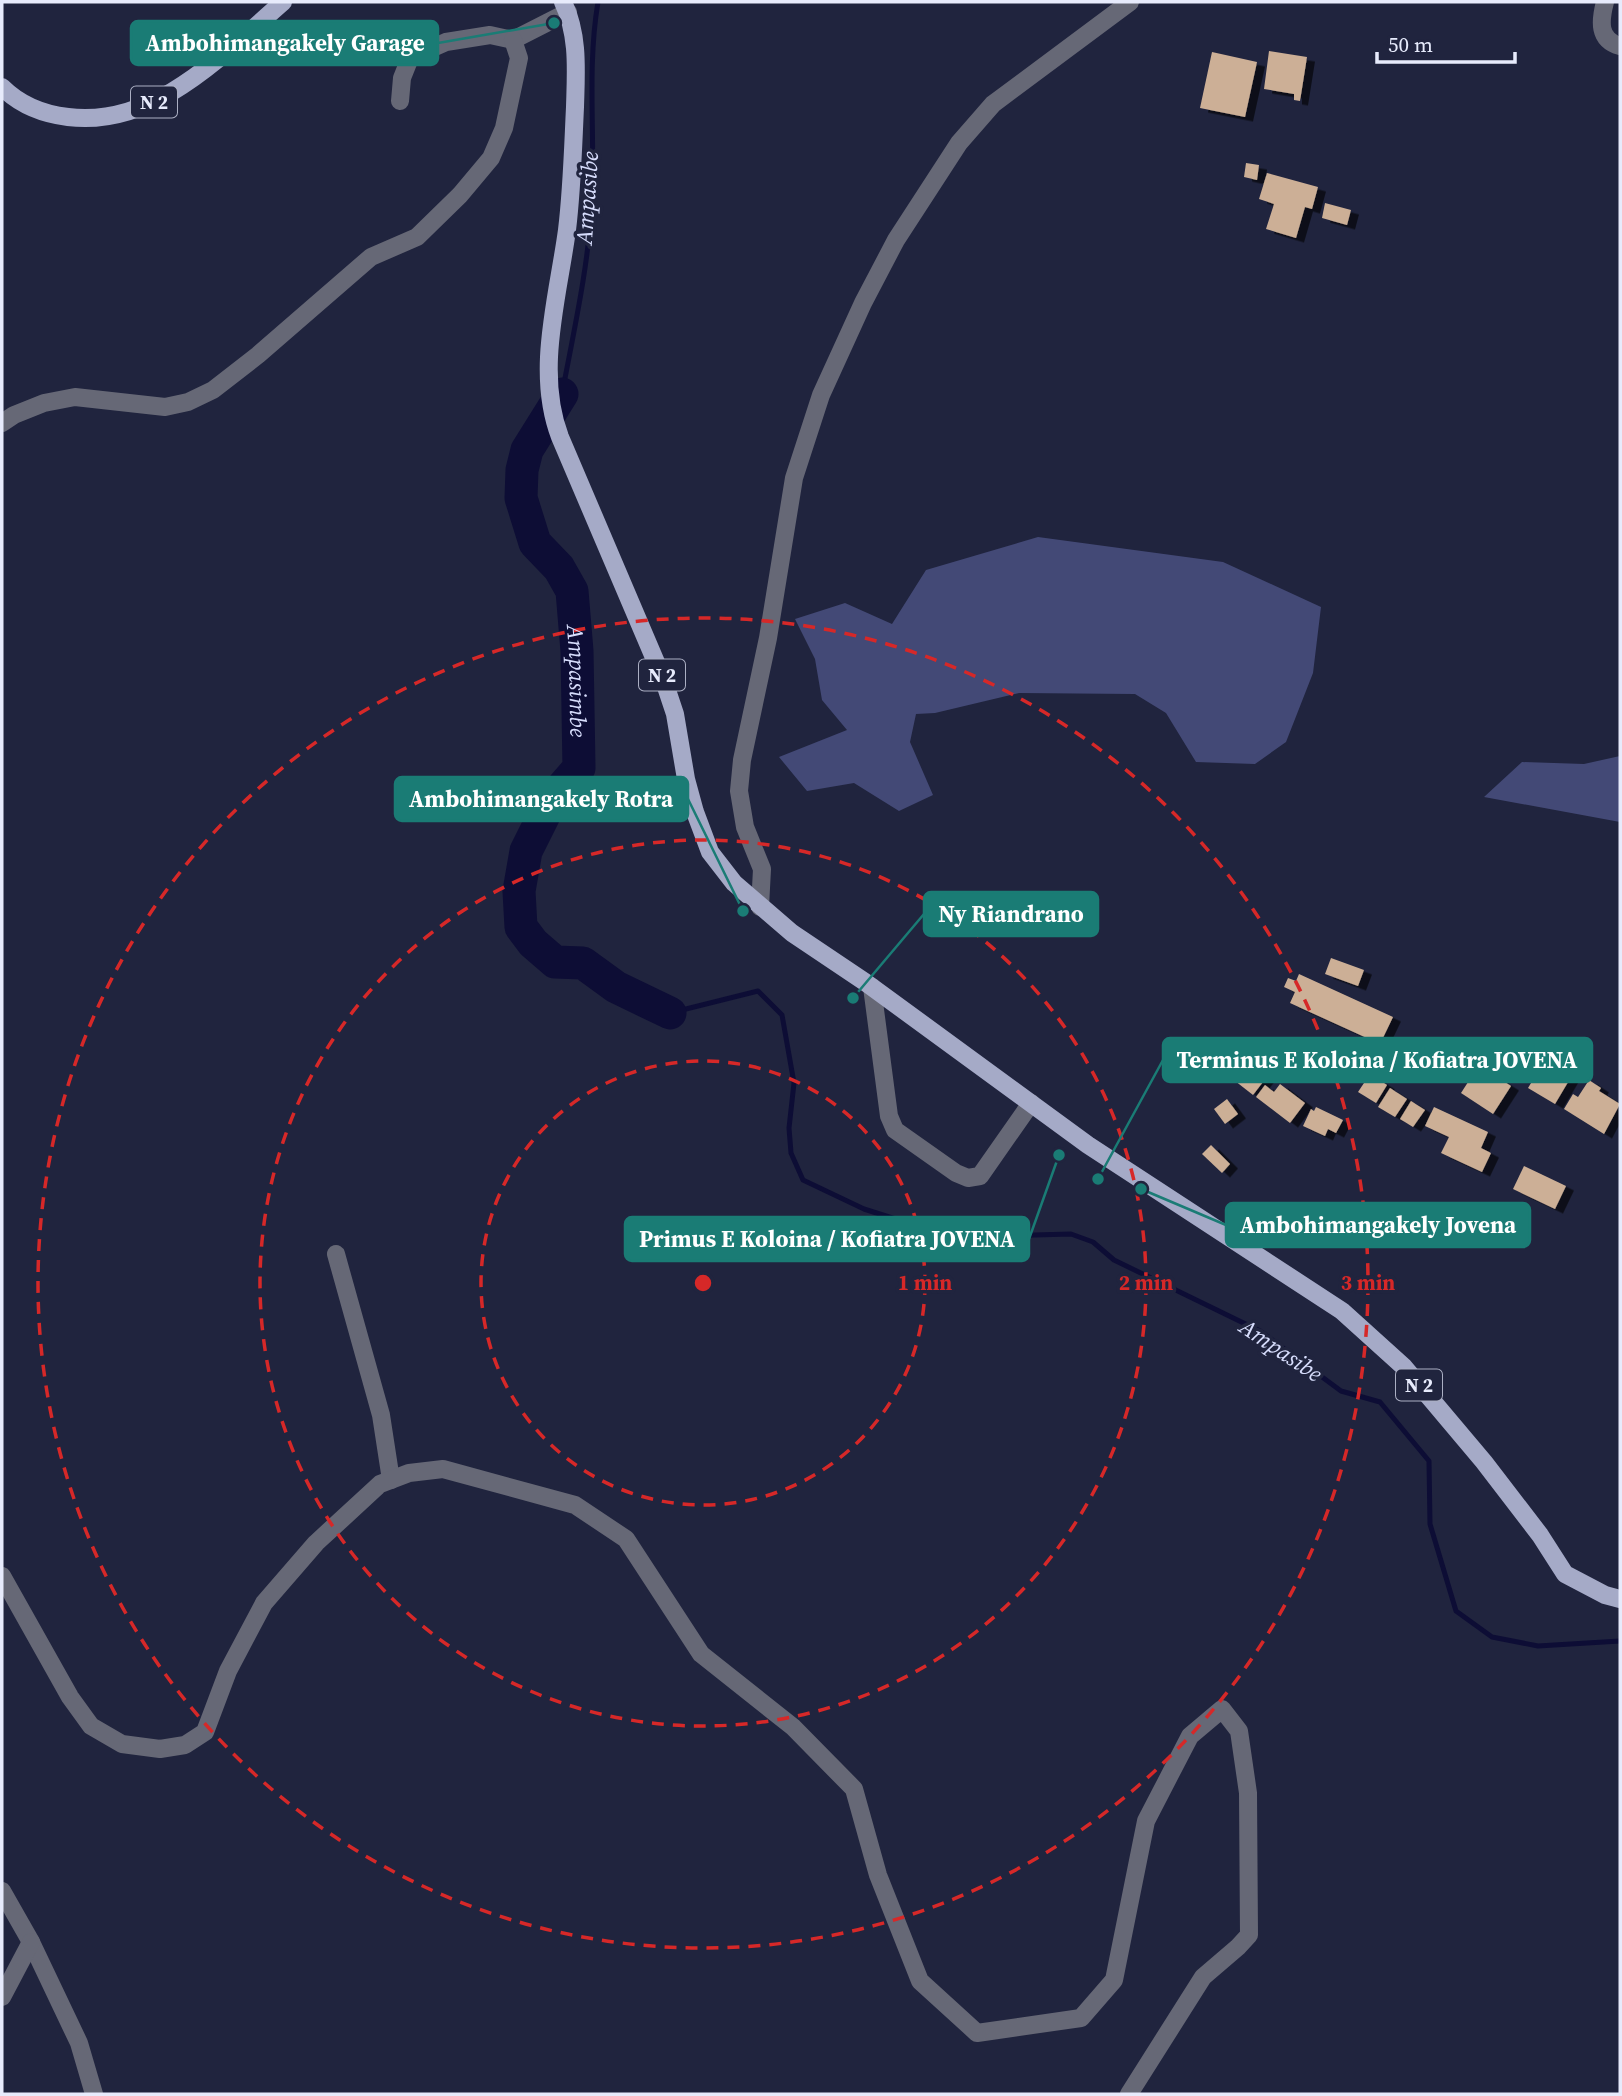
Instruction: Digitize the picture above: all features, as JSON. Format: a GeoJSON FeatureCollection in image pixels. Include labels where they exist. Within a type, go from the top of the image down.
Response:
{"type":"FeatureCollection","features":[{"type":"Feature","properties":{"kind":"main road","name":"N 2"},"geometry":{"type":"LineString","coordinates":[[2,87],[22,103],[48,115],[80,119],[136,110],[169,94],[224,53],[283,2]]}},
{"type":"Feature","properties":{"kind":"main road","name":"N 2"},"geometry":{"type":"LineString","coordinates":[[565,7],[573,28],[576,64],[572,180],[550,351],[549,400],[560,437],[664,681],[675,714],[689,790],[710,852],[734,883],[792,933],[1181,1208],[1342,1311],[1404,1367],[1516,1504],[1565,1574],[1605,1595],[1620,1599]]}},
{"type":"Feature","properties":{"kind":"street"},"geometry":{"type":"LineString","coordinates":[[760,907],[762,869],[745,827],[739,790],[742,760],[768,638],[794,478],[821,395],[863,303],[896,240],[959,143],[993,104],[1130,2]]}},
{"type":"Feature","properties":{"kind":"street"},"geometry":{"type":"LineString","coordinates":[[1605,2],[1601,26],[1604,36],[1620,46]]}},
{"type":"Feature","properties":{"kind":"street"},"geometry":{"type":"LineString","coordinates":[[400,101],[402,78],[410,58],[446,43],[490,35],[513,40],[565,7]]}},
{"type":"Feature","properties":{"kind":"street"},"geometry":{"type":"LineString","coordinates":[[6,417],[44,403],[75,397],[165,407],[188,402],[213,390],[258,355],[371,257],[417,237],[460,195],[491,158],[504,128],[519,58],[513,40]]}},
{"type":"Feature","properties":{"kind":"street"},"geometry":{"type":"LineString","coordinates":[[872,987],[889,1116],[895,1130],[956,1173],[975,1178],[980,1176],[1031,1103]]}},
{"type":"Feature","properties":{"kind":"street"},"geometry":{"type":"LineString","coordinates":[[336,1254],[381,1415],[391,1480]]}},
{"type":"Feature","properties":{"kind":"street"},"geometry":{"type":"LineString","coordinates":[[2,1576],[70,1697],[90,1726],[122,1744],[160,1749],[185,1745],[205,1732],[228,1671],[264,1603],[316,1543],[380,1484],[409,1472],[443,1469],[575,1505],[626,1539],[701,1654],[793,1727],[854,1789],[877,1875],[920,1980],[978,2033],[1081,2018],[1114,1980],[1146,1821],[1190,1736],[1222,1709],[1238,1731],[1248,1793],[1248,1935],[1203,1977],[1129,2094]]}},
{"type":"Feature","properties":{"kind":"street"},"geometry":{"type":"LineString","coordinates":[[2,1891],[31,1942],[79,2043],[94,2094]]}},
{"type":"Feature","properties":{"kind":"street"},"geometry":{"type":"LineString","coordinates":[[2,1997],[31,1942]]}},
{"type":"Feature","properties":{"kind":"shaded area"},"geometry":{"type":"Polygon","coordinates":[[[1038,537],[1223,562],[1321,607],[1313,673],[1286,742],[1255,764],[1196,762],[1166,713],[1135,694],[1019,693],[935,713],[916,714],[910,742],[933,795],[899,811],[854,783],[807,791],[779,757],[847,730],[822,700],[815,659],[795,619],[845,603],[892,624],[926,570],[1038,537]]]}},
{"type":"Feature","properties":{"kind":"shaded area"},"geometry":{"type":"Polygon","coordinates":[[[1620,756],[1620,822],[1484,797],[1522,762],[1584,764],[1620,756]]]}},
{"type":"Feature","properties":{"kind":"building"},"geometry":{"type":"Polygon","coordinates":[[[1269,51],[1307,57],[1300,101],[1294,100],[1294,94],[1264,89],[1269,51]]]}},
{"type":"Feature","properties":{"kind":"building"},"geometry":{"type":"Polygon","coordinates":[[[1212,52],[1257,62],[1245,117],[1200,108],[1212,52]]]}},
{"type":"Feature","properties":{"kind":"building"},"geometry":{"type":"Polygon","coordinates":[[[1246,163],[1259,165],[1257,180],[1244,177],[1246,163]]]}},
{"type":"Feature","properties":{"kind":"building"},"geometry":{"type":"Polygon","coordinates":[[[1267,173],[1318,187],[1312,209],[1305,207],[1296,238],[1266,229],[1274,204],[1259,199],[1267,173]]]}},
{"type":"Feature","properties":{"kind":"building"},"geometry":{"type":"Polygon","coordinates":[[[1325,203],[1351,210],[1347,225],[1322,218],[1325,203]]]}},
{"type":"Feature","properties":{"kind":"building"},"geometry":{"type":"Polygon","coordinates":[[[1331,958],[1364,970],[1358,986],[1325,974],[1331,958]]]}},
{"type":"Feature","properties":{"kind":"building"},"geometry":{"type":"Polygon","coordinates":[[[1299,974],[1393,1017],[1380,1044],[1290,1003],[1295,992],[1284,987],[1288,978],[1296,981],[1299,974]]]}},
{"type":"Feature","properties":{"kind":"building"},"geometry":{"type":"Polygon","coordinates":[[[1547,1057],[1574,1072],[1555,1104],[1528,1088],[1547,1057]]]}},
{"type":"Feature","properties":{"kind":"building"},"geometry":{"type":"Polygon","coordinates":[[[1243,1061],[1266,1078],[1253,1095],[1230,1077],[1243,1061]]]}},
{"type":"Feature","properties":{"kind":"building"},"geometry":{"type":"Polygon","coordinates":[[[1479,1065],[1511,1086],[1493,1114],[1461,1093],[1479,1065]]]}},
{"type":"Feature","properties":{"kind":"building"},"geometry":{"type":"Polygon","coordinates":[[[1370,1074],[1387,1085],[1376,1103],[1358,1092],[1370,1074]]]}},
{"type":"Feature","properties":{"kind":"building"},"geometry":{"type":"Polygon","coordinates":[[[1589,1080],[1601,1088],[1599,1091],[1620,1104],[1604,1134],[1564,1109],[1573,1094],[1578,1097],[1589,1080]]]}},
{"type":"Feature","properties":{"kind":"building"},"geometry":{"type":"Polygon","coordinates":[[[1280,1084],[1305,1103],[1290,1123],[1256,1097],[1265,1085],[1274,1092],[1280,1084]]]}},
{"type":"Feature","properties":{"kind":"building"},"geometry":{"type":"Polygon","coordinates":[[[1390,1088],[1407,1099],[1395,1117],[1378,1107],[1390,1088]]]}},
{"type":"Feature","properties":{"kind":"building"},"geometry":{"type":"Polygon","coordinates":[[[1227,1099],[1238,1114],[1225,1124],[1214,1109],[1227,1099]]]}},
{"type":"Feature","properties":{"kind":"building"},"geometry":{"type":"Polygon","coordinates":[[[1411,1101],[1425,1110],[1413,1127],[1400,1119],[1411,1101]]]}},
{"type":"Feature","properties":{"kind":"building"},"geometry":{"type":"Polygon","coordinates":[[[1316,1107],[1343,1120],[1336,1133],[1328,1129],[1325,1136],[1303,1126],[1311,1109],[1314,1111],[1316,1107]]]}},
{"type":"Feature","properties":{"kind":"building"},"geometry":{"type":"Polygon","coordinates":[[[1434,1107],[1488,1132],[1481,1148],[1491,1153],[1482,1172],[1441,1153],[1449,1137],[1425,1126],[1434,1107]]]}},
{"type":"Feature","properties":{"kind":"building"},"geometry":{"type":"Polygon","coordinates":[[[1211,1145],[1230,1164],[1222,1173],[1202,1154],[1211,1145]]]}},
{"type":"Feature","properties":{"kind":"building"},"geometry":{"type":"Polygon","coordinates":[[[1524,1166],[1566,1186],[1555,1209],[1513,1189],[1524,1166]]]}},
{"type":"Feature","properties":{"kind":"waterway","name":"Ampasibe"},"geometry":{"type":"LineString","coordinates":[[562,394],[588,248],[593,174],[593,51],[598,2]]}},
{"type":"Feature","properties":{"kind":"waterway","name":"Ampasimbe"},"geometry":{"type":"LineString","coordinates":[[562,394],[527,450],[522,470],[521,498],[535,543],[559,568],[572,591],[577,651],[579,768],[552,799],[526,851],[519,891],[521,927],[533,943],[555,962],[583,963],[616,987],[670,1013]]}},
{"type":"Feature","properties":{"kind":"waterway","name":"Ampasibe"},"geometry":{"type":"LineString","coordinates":[[670,1013],[758,991],[782,1015],[794,1083],[789,1128],[791,1153],[803,1180],[864,1209],[930,1230],[965,1237],[1071,1234],[1093,1242],[1114,1260],[1260,1331],[1341,1391],[1380,1402],[1429,1461],[1430,1524],[1456,1611],[1492,1637],[1538,1646],[1620,1641]]}},
{"type":"Feature","properties":{"kind":"place","name":"Ambohimangakely Garage"},"geometry":{"type":"Point","coordinates":[554,23]}},
{"type":"Feature","properties":{"kind":"place","name":"Ambohimangakely Rotra"},"geometry":{"type":"Point","coordinates":[743,911]}},
{"type":"Feature","properties":{"kind":"place","name":"Ny Riandrano"},"geometry":{"type":"Point","coordinates":[853,998]}},
{"type":"Feature","properties":{"kind":"place","name":"Primus E Koloina / Kofiatra JOVENA"},"geometry":{"type":"Point","coordinates":[1059,1155]}},
{"type":"Feature","properties":{"kind":"place","name":"Terminus E Koloina / Kofiatra JOVENA"},"geometry":{"type":"Point","coordinates":[1098,1179]}},
{"type":"Feature","properties":{"kind":"place","name":"Ambohimangakely Jovena"},"geometry":{"type":"Point","coordinates":[1141,1189]}}]}
